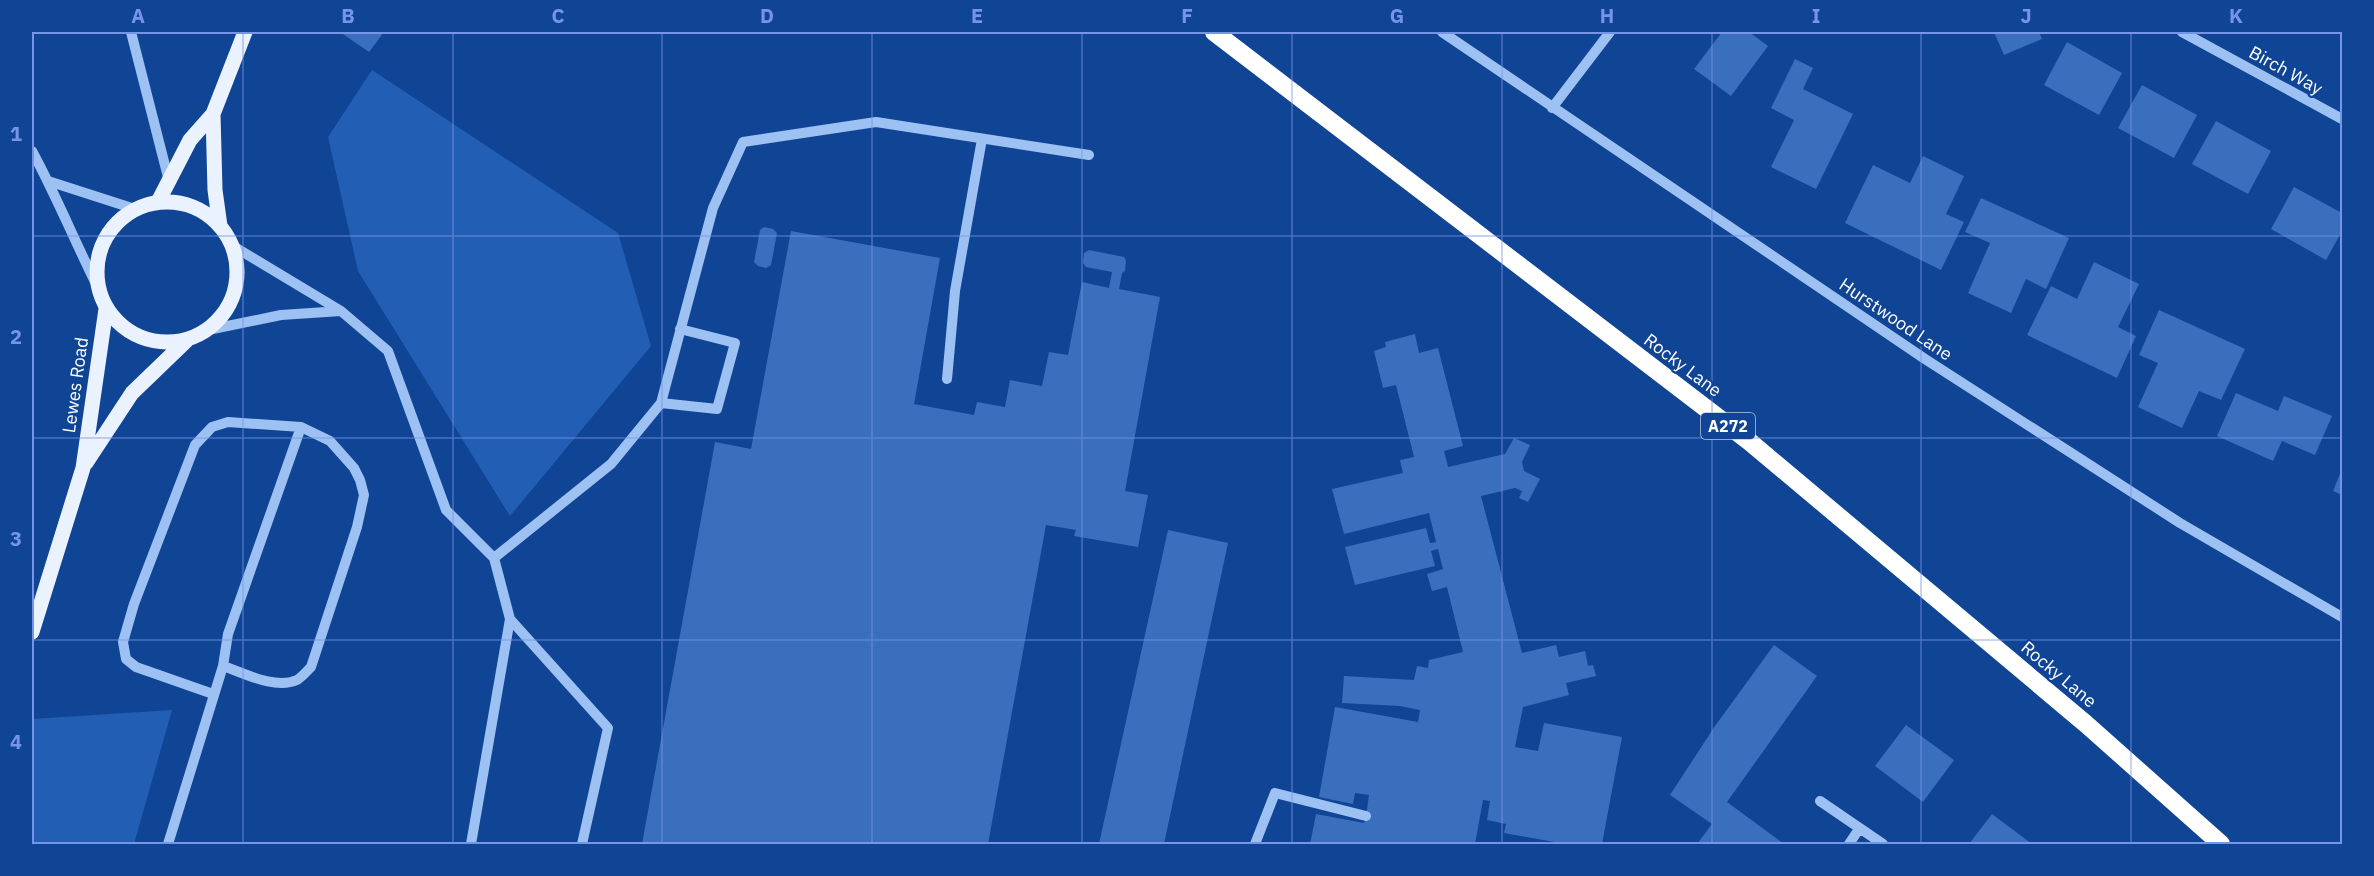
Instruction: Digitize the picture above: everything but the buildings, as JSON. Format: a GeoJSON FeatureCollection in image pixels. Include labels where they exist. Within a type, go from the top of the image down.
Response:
{"type":"FeatureCollection","features":[{"type":"Feature","properties":{"kind":"highway","name":"Rocky Lane"},"geometry":{"type":"LineString","coordinates":[[1214,32],[1750,442],[2086,724],[2221,844]]}},
{"type":"Feature","properties":{"kind":"main road"},"geometry":{"type":"LineString","coordinates":[[158,202],[190,140],[213,114],[245,32]]}},
{"type":"Feature","properties":{"kind":"main road"},"geometry":{"type":"LineString","coordinates":[[213,114],[215,190],[220,226]]}},
{"type":"Feature","properties":{"kind":"main road"},"geometry":{"type":"LineString","coordinates":[[158,202],[181,203],[202,211],[220,226],[233,246],[238,269],[234,292],[225,313],[208,330],[187,340],[164,343],[141,339],[121,327],[106,309],[98,288],[96,264],[103,242],[116,223],[135,209],[158,202]]}},
{"type":"Feature","properties":{"kind":"main road","name":"Lewes Road"},"geometry":{"type":"LineString","coordinates":[[32,632],[83,468],[106,309]]}},
{"type":"Feature","properties":{"kind":"main road","name":"Lewes Road"},"geometry":{"type":"LineString","coordinates":[[83,468],[132,393],[187,340]]}},
{"type":"Feature","properties":{"kind":"street"},"geometry":{"type":"LineString","coordinates":[[131,32],[169,181]]}},
{"type":"Feature","properties":{"kind":"street","name":"Hurstwood Lane"},"geometry":{"type":"LineString","coordinates":[[1442,32],[1976,392],[2180,523],[2343,617]]}},
{"type":"Feature","properties":{"kind":"street"},"geometry":{"type":"LineString","coordinates":[[1552,108],[1610,32]]}},
{"type":"Feature","properties":{"kind":"street","name":"Birch Way"},"geometry":{"type":"LineString","coordinates":[[2182,32],[2343,119]]}},
{"type":"Feature","properties":{"kind":"street"},"geometry":{"type":"LineString","coordinates":[[494,558],[610,464],[661,403],[713,208],[743,142],[876,122],[1089,154]]}},
{"type":"Feature","properties":{"kind":"street"},"geometry":{"type":"LineString","coordinates":[[947,380],[956,291],[982,139]]}},
{"type":"Feature","properties":{"kind":"street"},"geometry":{"type":"LineString","coordinates":[[32,151],[98,288]]}},
{"type":"Feature","properties":{"kind":"street"},"geometry":{"type":"LineString","coordinates":[[48,181],[135,209]]}},
{"type":"Feature","properties":{"kind":"street"},"geometry":{"type":"LineString","coordinates":[[233,246],[341,311],[388,351],[446,510],[494,558],[510,619],[471,844]]}},
{"type":"Feature","properties":{"kind":"street"},"geometry":{"type":"LineString","coordinates":[[208,330],[281,315],[341,311]]}},
{"type":"Feature","properties":{"kind":"street"},"geometry":{"type":"LineString","coordinates":[[661,403],[717,409],[735,343],[680,329]]}},
{"type":"Feature","properties":{"kind":"street"},"geometry":{"type":"LineString","coordinates":[[213,694],[136,667],[126,659],[123,642],[134,604],[195,446],[212,427],[228,422],[301,427],[330,441],[354,468],[364,495],[357,527],[311,667],[299,679],[286,683],[272,682],[223,666]]}},
{"type":"Feature","properties":{"kind":"street"},"geometry":{"type":"LineString","coordinates":[[168,844],[223,666],[228,634],[301,427]]}},
{"type":"Feature","properties":{"kind":"street"},"geometry":{"type":"LineString","coordinates":[[510,619],[608,728],[582,844]]}},
{"type":"Feature","properties":{"kind":"street"},"geometry":{"type":"LineString","coordinates":[[1255,844],[1275,793],[1366,816]]}},
{"type":"Feature","properties":{"kind":"street"},"geometry":{"type":"LineString","coordinates":[[1820,801],[1882,844]]}},
{"type":"Feature","properties":{"kind":"street"},"geometry":{"type":"LineString","coordinates":[[1850,844],[1859,829]]}},
{"type":"Feature","properties":{"kind":"shaded area"},"geometry":{"type":"Polygon","coordinates":[[[372,70],[618,233],[651,346],[510,516],[358,271],[328,137],[372,70]]]}},
{"type":"Feature","properties":{"kind":"shaded area"},"geometry":{"type":"Polygon","coordinates":[[[172,710],[134,844],[32,844],[32,719],[172,710]]]}}]}
